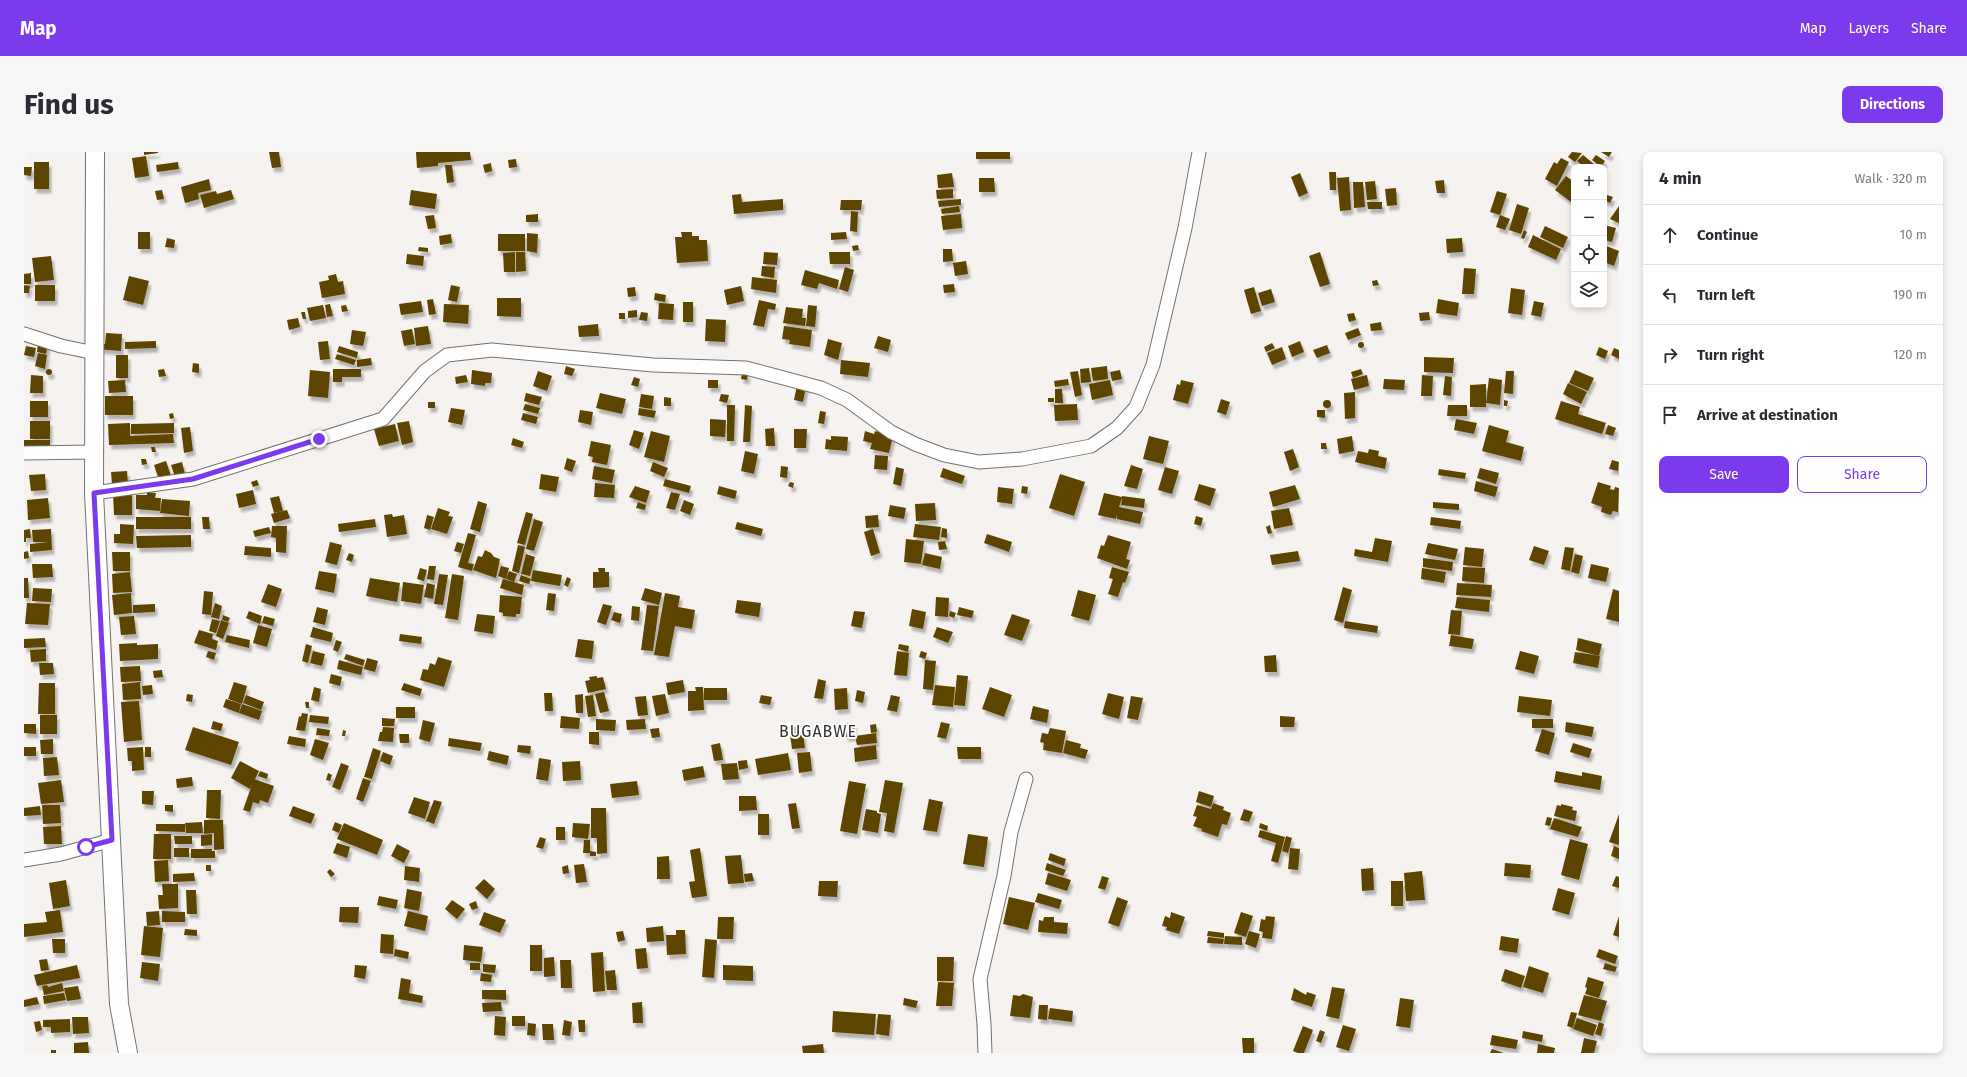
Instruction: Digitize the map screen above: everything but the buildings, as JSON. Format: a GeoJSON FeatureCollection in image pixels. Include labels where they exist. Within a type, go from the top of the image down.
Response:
{"type":"FeatureCollection","features":[{"type":"Feature","properties":{"kind":"street"},"geometry":{"type":"LineString","coordinates":[[95,152],[94,493],[119,1004],[128,1053]]}},
{"type":"Feature","properties":{"kind":"street"},"geometry":{"type":"LineString","coordinates":[[94,493],[193,479],[383,419],[425,371],[447,355],[492,350],[652,365],[746,368],[821,388],[847,400],[891,432],[915,444],[944,455],[979,462],[1022,459],[1091,446],[1117,428],[1136,407],[1153,365],[1185,228],[1199,152]]}},
{"type":"Feature","properties":{"kind":"street"},"geometry":{"type":"LineString","coordinates":[[24,334],[60,346],[95,353]]}},
{"type":"Feature","properties":{"kind":"street"},"geometry":{"type":"LineString","coordinates":[[24,453],[94,452]]}},
{"type":"Feature","properties":{"kind":"street"},"geometry":{"type":"LineString","coordinates":[[985,1053],[980,979],[1004,876],[1011,832],[1026,779]]}},
{"type":"Feature","properties":{"kind":"street"},"geometry":{"type":"LineString","coordinates":[[24,860],[61,854],[112,840]]}},
{"type":"Feature","properties":{"kind":"district","name":"BUGABWE"},"geometry":{"type":"Point","coordinates":[818,731]}},
{"type":"Feature","properties":{"kind":"route"},"geometry":{"type":"LineString","coordinates":[[86,847],[112,840],[94,493],[193,479],[319,439]]}}]}
